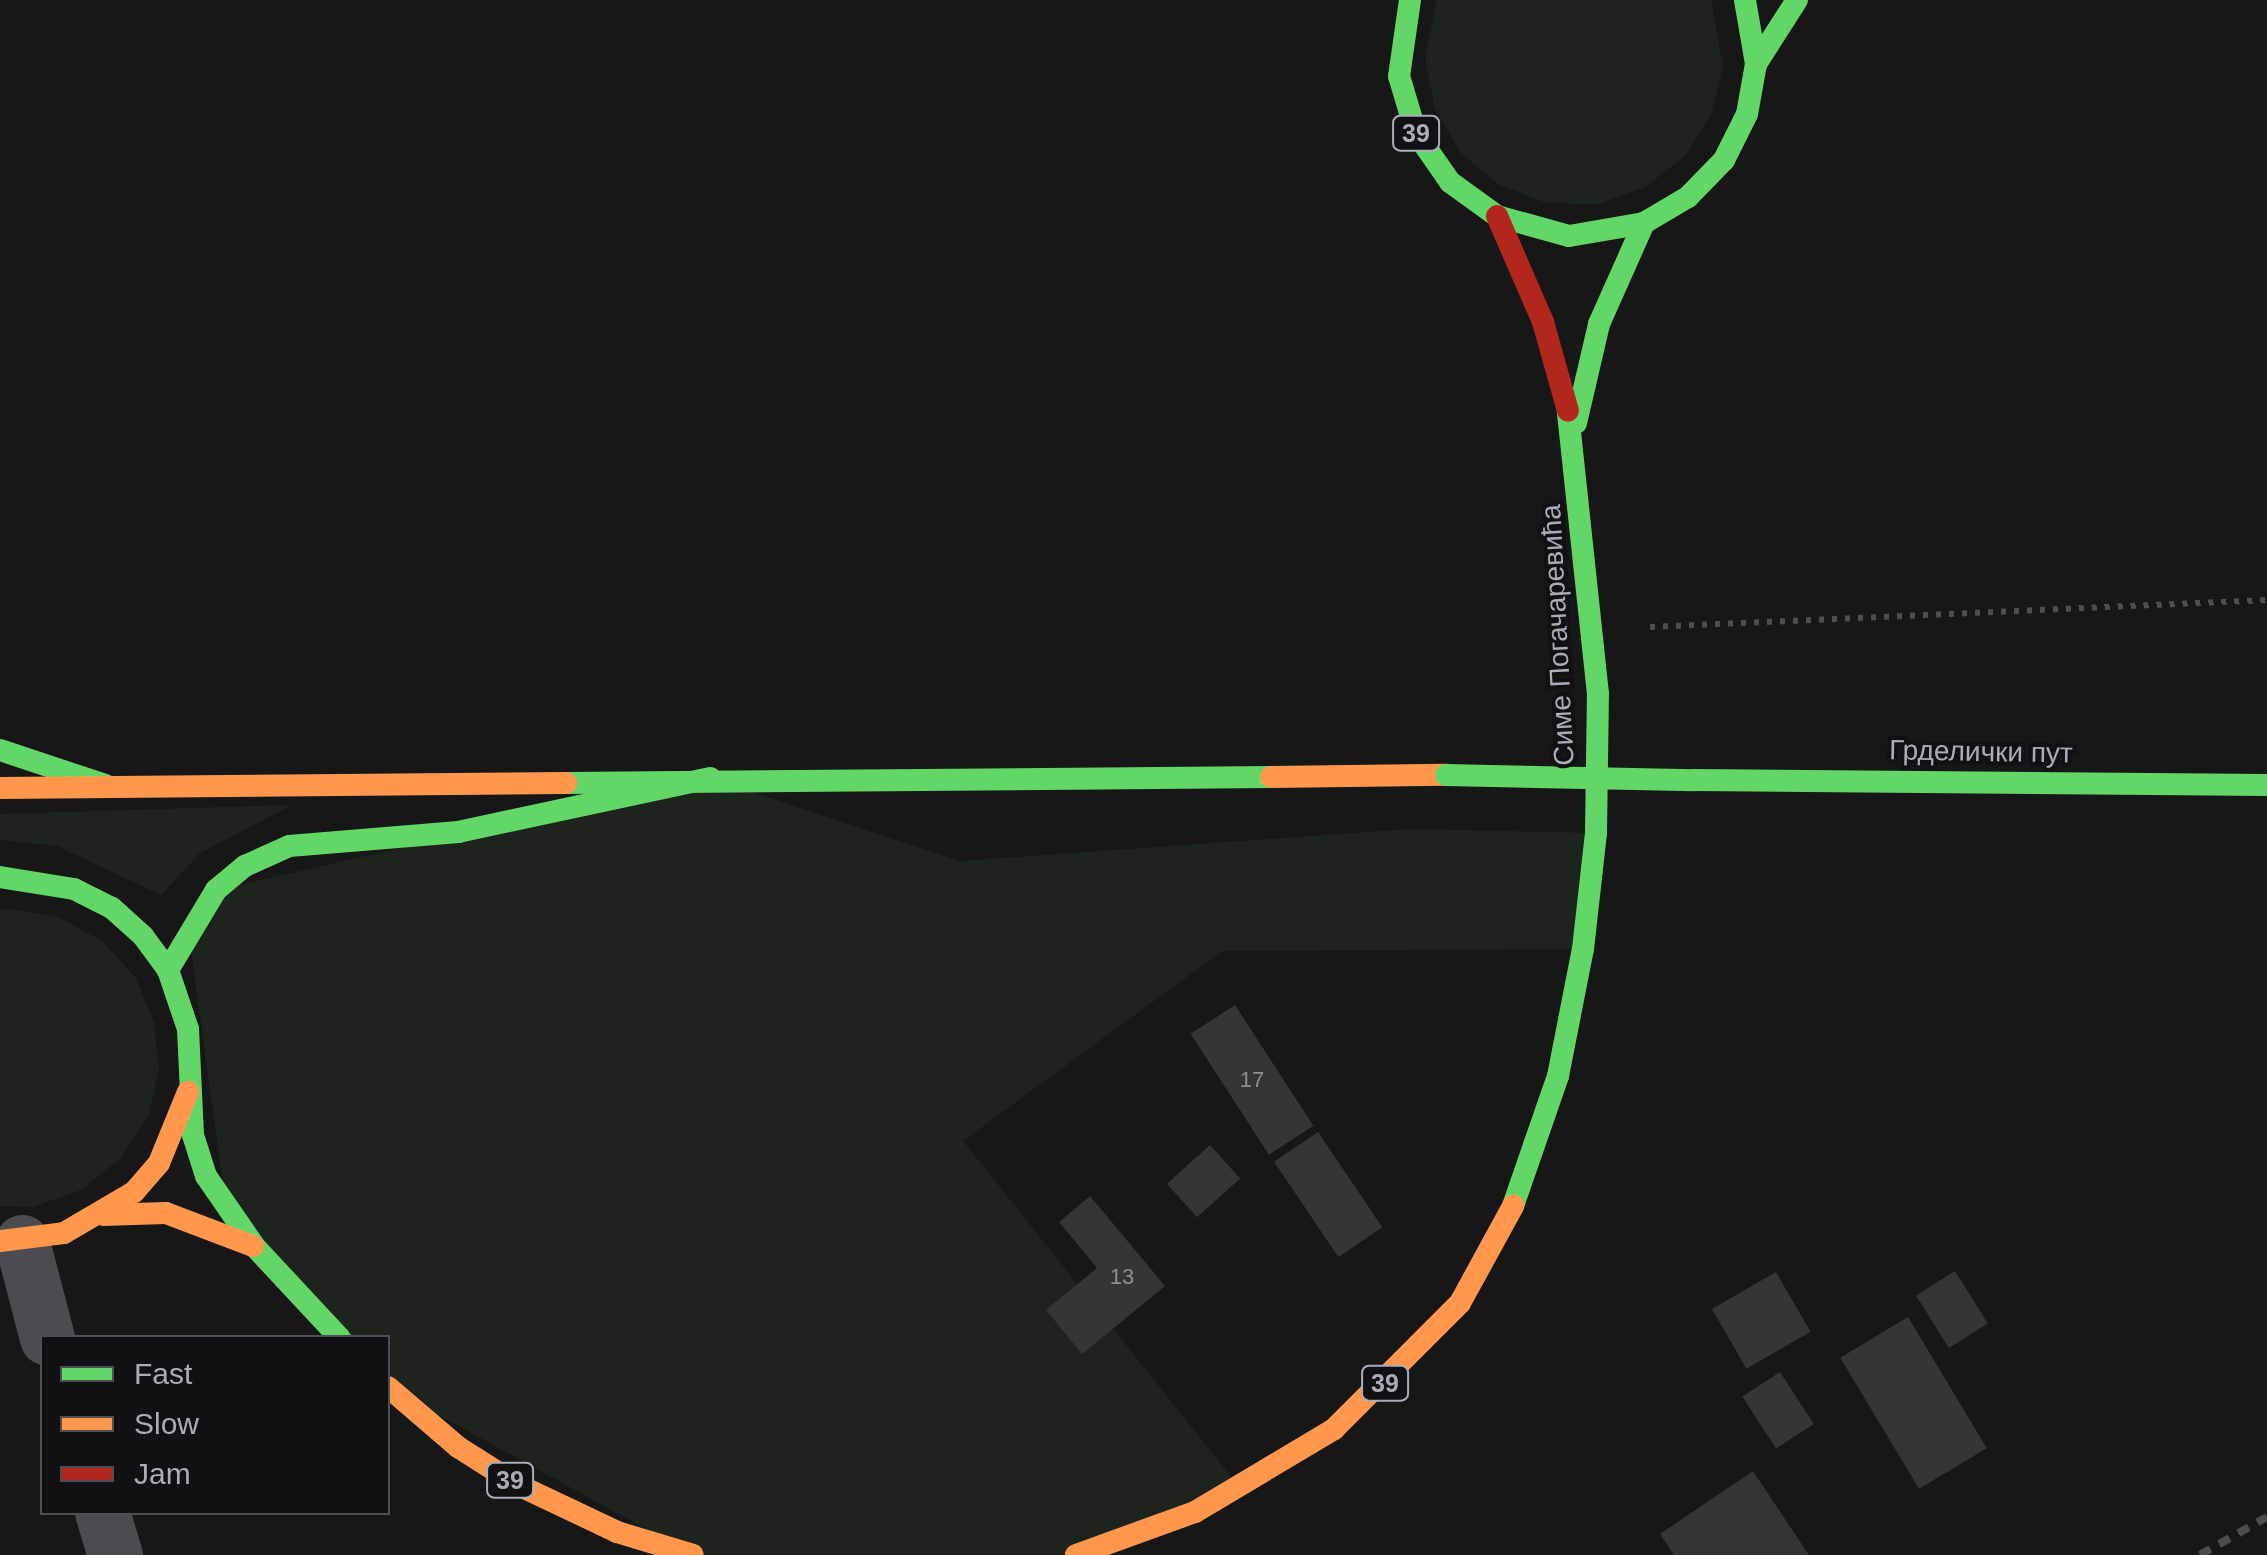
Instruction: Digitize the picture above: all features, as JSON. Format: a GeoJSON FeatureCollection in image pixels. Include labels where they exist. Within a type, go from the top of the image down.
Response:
{"type":"FeatureCollection","features":[{"type":"Feature","properties":{"kind":"main road","name":"39"},"geometry":{"type":"LineString","coordinates":[[1402,6],[1399,76],[1416,133],[1450,182],[1497,216],[1570,236],[1644,223],[1688,197],[1724,160],[1747,114],[1756,64],[1745,0]]}},
{"type":"Feature","properties":{"kind":"main road"},"geometry":{"type":"LineString","coordinates":[[1756,64],[1797,0]]}},
{"type":"Feature","properties":{"kind":"main road","name":"39"},"geometry":{"type":"LineString","coordinates":[[1497,216],[1542,322],[1574,431]]}},
{"type":"Feature","properties":{"kind":"main road"},"geometry":{"type":"LineString","coordinates":[[1574,431],[1598,324],[1644,223]]}},
{"type":"Feature","properties":{"kind":"main road","name":"Симе Погачаревића"},"geometry":{"type":"LineString","coordinates":[[1076,1555],[1195,1512],[1334,1429],[1406,1364],[1460,1302],[1504,1228],[1558,1076],[1583,949],[1596,832],[1594,630],[1574,431]]}},
{"type":"Feature","properties":{"kind":"main road"},"geometry":{"type":"LineString","coordinates":[[0,750],[106,785]]}},
{"type":"Feature","properties":{"kind":"main road","name":"Грделички пут"},"geometry":{"type":"LineString","coordinates":[[710,778],[1446,776],[2267,785]]}},
{"type":"Feature","properties":{"kind":"main road"},"geometry":{"type":"LineString","coordinates":[[0,788],[710,778]]}},
{"type":"Feature","properties":{"kind":"main road"},"geometry":{"type":"LineString","coordinates":[[168,970],[216,890],[245,866],[289,846],[458,832],[710,778]]}},
{"type":"Feature","properties":{"kind":"main road"},"geometry":{"type":"LineString","coordinates":[[0,878],[74,888],[112,908],[168,970],[188,1029],[188,1092],[206,1176],[254,1248],[337,1335]]}},
{"type":"Feature","properties":{"kind":"main road"},"geometry":{"type":"LineString","coordinates":[[103,1216],[159,1163],[188,1092]]}},
{"type":"Feature","properties":{"kind":"main road"},"geometry":{"type":"LineString","coordinates":[[11,1241],[103,1216],[166,1213],[212,1225],[254,1248]]}},
{"type":"Feature","properties":{"kind":"main road","name":"39"},"geometry":{"type":"LineString","coordinates":[[390,1389],[458,1447],[516,1484],[617,1532],[693,1555]]}},
{"type":"Feature","properties":{"kind":"street"},"geometry":{"type":"LineString","coordinates":[[11,1241],[46,1335]]}},
{"type":"Feature","properties":{"kind":"street"},"geometry":{"type":"LineString","coordinates":[[103,1515],[115,1555]]}},
{"type":"Feature","properties":{"kind":"path"},"geometry":{"type":"LineString","coordinates":[[1594,630],[2267,600]]}},
{"type":"Feature","properties":{"kind":"shaded area"},"geometry":{"type":"Polygon","coordinates":[[[1437,0],[1711,0],[1723,66],[1712,113],[1685,156],[1645,187],[1598,204],[1547,203],[1499,185],[1460,152],[1435,109],[1425,59],[1437,0]]]}},
{"type":"Feature","properties":{"kind":"shaded area"},"geometry":{"type":"Polygon","coordinates":[[[710,778],[960,861],[1411,829],[1596,833],[1583,949],[1222,951],[963,1141],[1241,1489],[1076,1555],[693,1555],[390,1388],[390,1335],[338,1335],[227,1214],[188,928],[216,890],[710,778]]]}},
{"type":"Feature","properties":{"kind":"shaded area"},"geometry":{"type":"Polygon","coordinates":[[[292,805],[200,853],[161,895],[57,846],[0,840],[0,814],[292,805]]]}},
{"type":"Feature","properties":{"kind":"shaded area"},"geometry":{"type":"Polygon","coordinates":[[[0,910],[60,918],[102,941],[135,977],[154,1021],[159,1069],[148,1116],[120,1159],[81,1190],[33,1207],[0,1206],[0,910]]]}},
{"type":"Feature","properties":{"kind":"building"},"geometry":{"type":"Polygon","coordinates":[[[1235,1005],[1313,1126],[1269,1155],[1191,1034],[1235,1005]]]}},
{"type":"Feature","properties":{"kind":"building"},"geometry":{"type":"Polygon","coordinates":[[[1318,1132],[1382,1227],[1338,1257],[1274,1162],[1318,1132]]]}},
{"type":"Feature","properties":{"kind":"building"},"geometry":{"type":"Polygon","coordinates":[[[1210,1145],[1240,1178],[1197,1217],[1167,1184],[1210,1145]]]}},
{"type":"Feature","properties":{"kind":"building"},"geometry":{"type":"Polygon","coordinates":[[[1090,1196],[1165,1286],[1082,1354],[1046,1310],[1097,1268],[1059,1222],[1090,1196]]]}},
{"type":"Feature","properties":{"kind":"building"},"geometry":{"type":"Polygon","coordinates":[[[1955,1271],[1988,1324],[1949,1348],[1916,1295],[1955,1271]]]}},
{"type":"Feature","properties":{"kind":"building"},"geometry":{"type":"Polygon","coordinates":[[[1776,1272],[1810,1332],[1746,1369],[1712,1309],[1776,1272]]]}},
{"type":"Feature","properties":{"kind":"building"},"geometry":{"type":"Polygon","coordinates":[[[1908,1317],[1987,1448],[1919,1489],[1840,1358],[1908,1317]]]}},
{"type":"Feature","properties":{"kind":"building"},"geometry":{"type":"Polygon","coordinates":[[[1780,1372],[1814,1424],[1776,1449],[1742,1397],[1780,1372]]]}},
{"type":"Feature","properties":{"kind":"building"},"geometry":{"type":"Polygon","coordinates":[[[1753,1471],[1809,1555],[1674,1555],[1660,1534],[1753,1471]]]}},
{"type":"Feature","properties":{"kind":"railway"},"geometry":{"type":"LineString","coordinates":[[2200,1555],[2267,1517]]}},
{"type":"Feature","properties":{"kind":"traffic: fast"},"geometry":{"type":"LineString","coordinates":[[1410,0],[1399,76],[1416,133],[1450,182],[1497,216],[1569,236],[1644,223],[1688,197],[1724,160],[1747,114],[1756,64],[1745,0]]}},
{"type":"Feature","properties":{"kind":"traffic: fast"},"geometry":{"type":"LineString","coordinates":[[1756,64],[1797,0]]}},
{"type":"Feature","properties":{"kind":"traffic: fast"},"geometry":{"type":"LineString","coordinates":[[1576,423],[1599,324],[1644,223]]}},
{"type":"Feature","properties":{"kind":"traffic: fast"},"geometry":{"type":"LineString","coordinates":[[1513,1206],[1558,1076],[1583,949],[1596,833],[1598,694],[1568,411]]}},
{"type":"Feature","properties":{"kind":"traffic: fast"},"geometry":{"type":"LineString","coordinates":[[0,750],[105,785]]}},
{"type":"Feature","properties":{"kind":"traffic: fast"},"geometry":{"type":"LineString","coordinates":[[1446,775],[1694,780]]}},
{"type":"Feature","properties":{"kind":"traffic: fast"},"geometry":{"type":"LineString","coordinates":[[566,783],[1271,777]]}},
{"type":"Feature","properties":{"kind":"traffic: fast"},"geometry":{"type":"LineString","coordinates":[[168,970],[216,890],[245,866],[289,846],[458,832],[710,778]]}},
{"type":"Feature","properties":{"kind":"traffic: fast"},"geometry":{"type":"LineString","coordinates":[[1694,780],[2267,785]]}},
{"type":"Feature","properties":{"kind":"traffic: fast"},"geometry":{"type":"LineString","coordinates":[[0,877],[74,889],[112,908],[143,936],[168,970],[188,1029],[193,1135],[206,1176],[255,1247],[337,1335]]}},
{"type":"Feature","properties":{"kind":"traffic: slow"},"geometry":{"type":"LineString","coordinates":[[1271,777],[1446,775]]}},
{"type":"Feature","properties":{"kind":"traffic: slow"},"geometry":{"type":"LineString","coordinates":[[0,788],[566,783]]}},
{"type":"Feature","properties":{"kind":"traffic: slow"},"geometry":{"type":"LineString","coordinates":[[0,1241],[64,1233],[134,1192],[159,1163],[188,1092]]}},
{"type":"Feature","properties":{"kind":"traffic: slow"},"geometry":{"type":"LineString","coordinates":[[1076,1555],[1195,1512],[1334,1429],[1460,1303],[1513,1206]]}},
{"type":"Feature","properties":{"kind":"traffic: slow"},"geometry":{"type":"LineString","coordinates":[[103,1215],[166,1213],[253,1246]]}},
{"type":"Feature","properties":{"kind":"traffic: slow"},"geometry":{"type":"LineString","coordinates":[[390,1389],[458,1447],[516,1484],[617,1532],[693,1555]]}},
{"type":"Feature","properties":{"kind":"traffic: jam"},"geometry":{"type":"LineString","coordinates":[[1497,216],[1543,322],[1568,411]]}}]}
